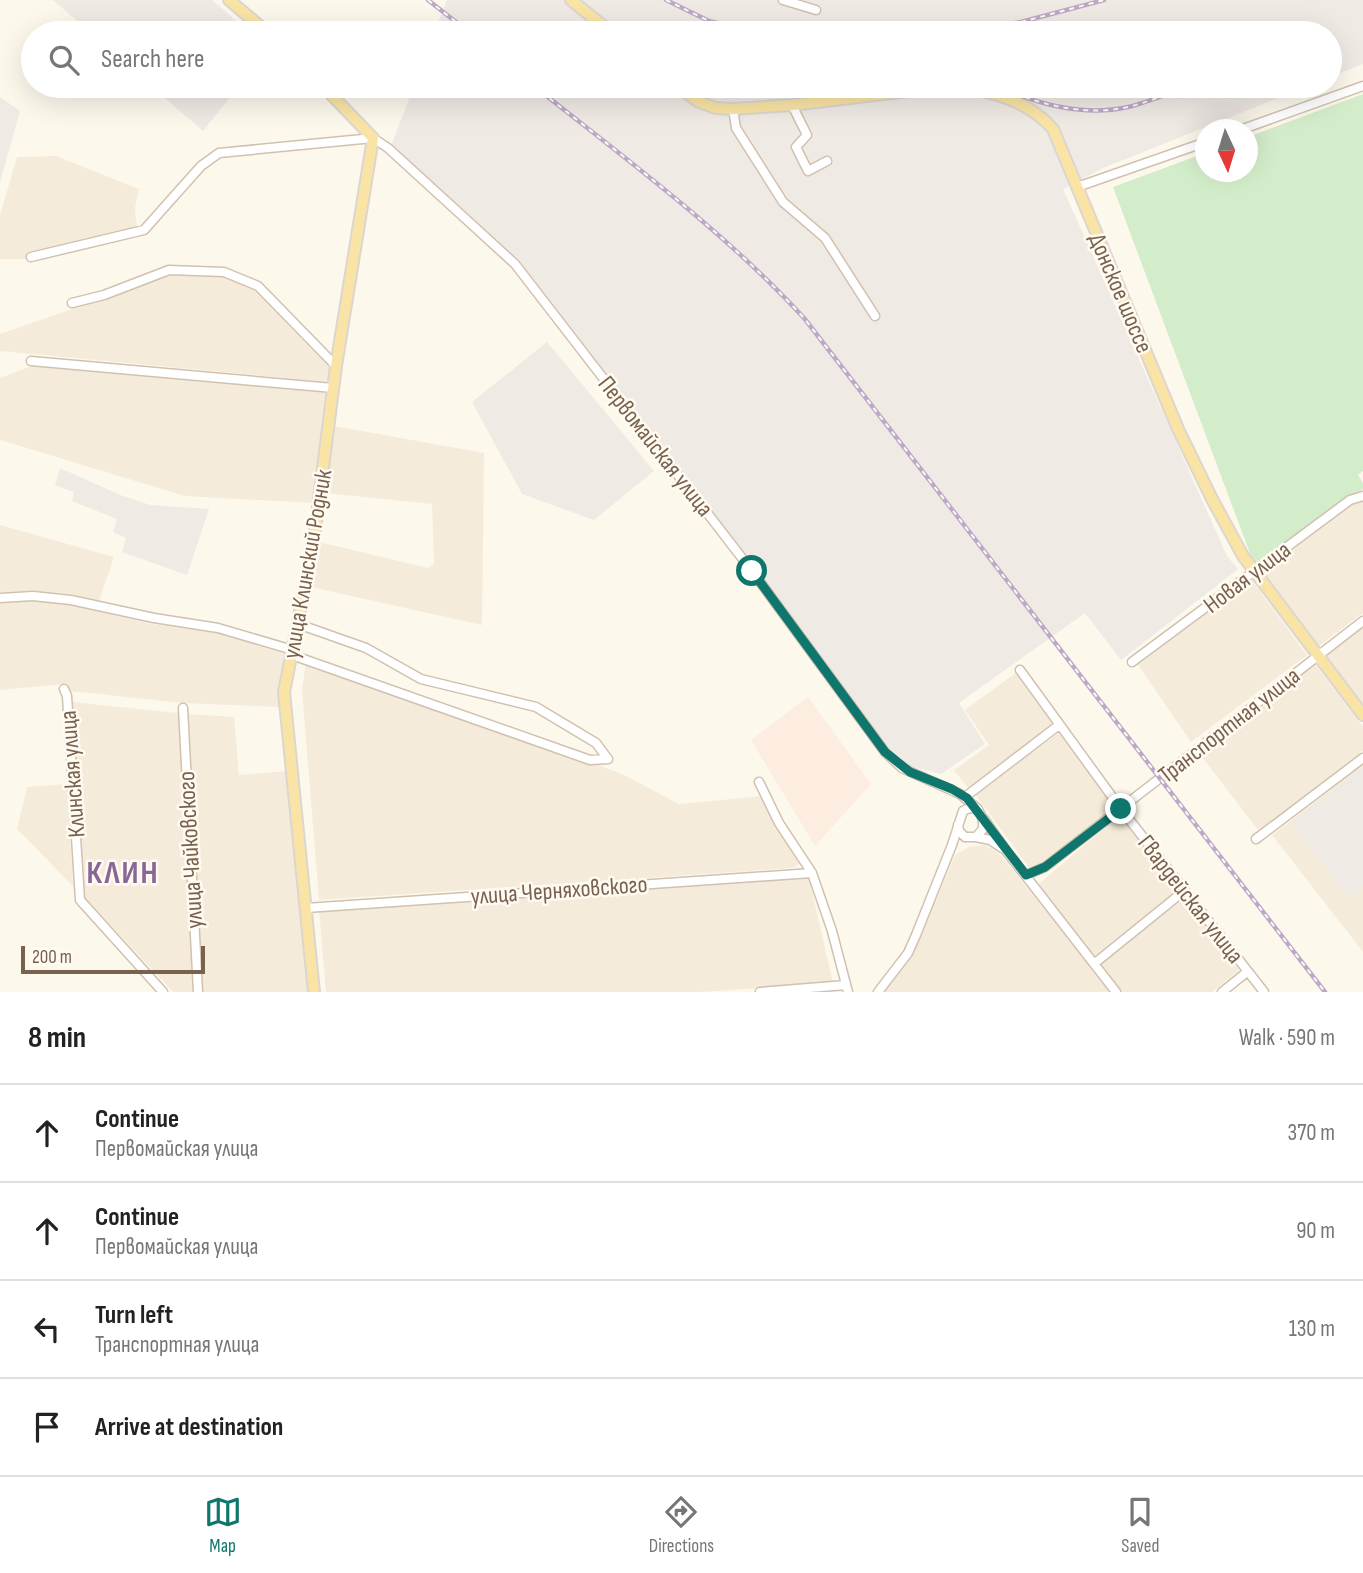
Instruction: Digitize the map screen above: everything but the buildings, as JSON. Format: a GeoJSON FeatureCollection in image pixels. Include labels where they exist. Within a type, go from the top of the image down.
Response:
{"type":"FeatureCollection","features":[{"type":"Feature","properties":{"kind":"main road"},"geometry":{"type":"LineString","coordinates":[[229,0],[254,21]]}},
{"type":"Feature","properties":{"kind":"main road"},"geometry":{"type":"LineString","coordinates":[[571,0],[597,21]]}},
{"type":"Feature","properties":{"kind":"main road","name":"Первомайская улица"},"geometry":{"type":"LineString","coordinates":[[335,98],[373,138]]}},
{"type":"Feature","properties":{"kind":"main road","name":"Донское шоссе"},"geometry":{"type":"LineString","coordinates":[[694,98],[716,108],[733,109],[851,98]]}},
{"type":"Feature","properties":{"kind":"main road","name":"Донское шоссе"},"geometry":{"type":"LineString","coordinates":[[1006,98],[1042,116],[1053,129],[1178,429],[1243,556],[1363,715]]}},
{"type":"Feature","properties":{"kind":"main road","name":"улица Клинский Родник"},"geometry":{"type":"LineString","coordinates":[[314,992],[285,692],[313,546],[336,366],[373,138]]}},
{"type":"Feature","properties":{"kind":"street"},"geometry":{"type":"LineString","coordinates":[[783,0],[817,10]]}},
{"type":"Feature","properties":{"kind":"street"},"geometry":{"type":"LineString","coordinates":[[1342,94],[1363,86]]}},
{"type":"Feature","properties":{"kind":"street"},"geometry":{"type":"LineString","coordinates":[[1258,124],[1329,98]]}},
{"type":"Feature","properties":{"kind":"street"},"geometry":{"type":"LineString","coordinates":[[792,105],[807,135],[796,147],[808,171],[827,160]]}},
{"type":"Feature","properties":{"kind":"street"},"geometry":{"type":"LineString","coordinates":[[733,109],[736,128],[783,202],[825,238],[875,316]]}},
{"type":"Feature","properties":{"kind":"street"},"geometry":{"type":"LineString","coordinates":[[31,257],[144,230],[201,166],[219,153],[373,138]]}},
{"type":"Feature","properties":{"kind":"street","name":"Первомайская улица"},"geometry":{"type":"LineString","coordinates":[[373,138],[388,148],[515,264],[752,571],[885,752],[902,768],[965,797],[1116,992]]}},
{"type":"Feature","properties":{"kind":"street"},"geometry":{"type":"LineString","coordinates":[[1077,187],[1195,146]]}},
{"type":"Feature","properties":{"kind":"street"},"geometry":{"type":"LineString","coordinates":[[72,303],[104,295],[169,270],[224,272],[258,286],[336,366]]}},
{"type":"Feature","properties":{"kind":"street"},"geometry":{"type":"LineString","coordinates":[[31,361],[333,388]]}},
{"type":"Feature","properties":{"kind":"street","name":"Новая улица"},"geometry":{"type":"LineString","coordinates":[[1132,662],[1350,500],[1363,496]]}},
{"type":"Feature","properties":{"kind":"street"},"geometry":{"type":"LineString","coordinates":[[0,598],[33,596],[71,600],[154,618],[218,628],[292,652],[590,760],[608,759],[596,743],[536,707],[421,679],[366,648],[298,624]]}},
{"type":"Feature","properties":{"kind":"street","name":"Транспортная улица"},"geometry":{"type":"LineString","coordinates":[[1026,875],[1045,867],[1363,621]]}},
{"type":"Feature","properties":{"kind":"street","name":"Гвардейская улица"},"geometry":{"type":"LineString","coordinates":[[1020,670],[1121,809],[1264,992]]}},
{"type":"Feature","properties":{"kind":"street","name":"Клинская улица"},"geometry":{"type":"LineString","coordinates":[[64,690],[67,696],[80,900],[163,992]]}},
{"type":"Feature","properties":{"kind":"street","name":"улица Чайковского"},"geometry":{"type":"LineString","coordinates":[[183,708],[198,992]]}},
{"type":"Feature","properties":{"kind":"street"},"geometry":{"type":"LineString","coordinates":[[965,797],[1059,725]]}},
{"type":"Feature","properties":{"kind":"street"},"geometry":{"type":"LineString","coordinates":[[1256,839],[1363,758]]}},
{"type":"Feature","properties":{"kind":"street"},"geometry":{"type":"LineString","coordinates":[[759,782],[779,823],[811,873],[832,931],[847,989],[760,992]]}},
{"type":"Feature","properties":{"kind":"street"},"geometry":{"type":"LineString","coordinates":[[878,992],[908,953],[959,821],[962,809],[959,799],[939,785]]}},
{"type":"Feature","properties":{"kind":"street"},"geometry":{"type":"LineString","coordinates":[[946,859],[973,838],[983,829],[980,813],[967,809],[959,821],[959,831],[973,838],[990,840],[1007,852]]}},
{"type":"Feature","properties":{"kind":"street","name":"улица Черняховского"},"geometry":{"type":"LineString","coordinates":[[306,908],[811,873]]}},
{"type":"Feature","properties":{"kind":"street"},"geometry":{"type":"LineString","coordinates":[[1095,963],[1184,891]]}},
{"type":"Feature","properties":{"kind":"street"},"geometry":{"type":"LineString","coordinates":[[1222,992],[1247,972]]}},
{"type":"Feature","properties":{"kind":"shaded area"},"geometry":{"type":"Polygon","coordinates":[[[53,0],[212,0],[236,21],[77,21],[53,0]]]}},
{"type":"Feature","properties":{"kind":"shaded area"},"geometry":{"type":"Polygon","coordinates":[[[447,0],[1363,0],[1363,64],[1342,72],[1342,21],[439,21],[447,0]]]}},
{"type":"Feature","properties":{"kind":"shaded area"},"geometry":{"type":"Polygon","coordinates":[[[0,97],[20,111],[0,182],[0,97]]]}},
{"type":"Feature","properties":{"kind":"shaded area"},"geometry":{"type":"Polygon","coordinates":[[[165,98],[229,98],[203,131],[165,98]]]}},
{"type":"Feature","properties":{"kind":"shaded area"},"geometry":{"type":"Polygon","coordinates":[[[409,98],[1278,98],[1226,119],[1195,119],[1195,131],[1101,169],[1063,189],[1227,556],[1238,569],[1121,660],[1085,613],[959,703],[985,744],[941,774],[906,765],[884,742],[521,263],[391,146],[409,98]]]}},
{"type":"Feature","properties":{"kind":"shaded area"},"geometry":{"type":"Polygon","coordinates":[[[56,156],[139,189],[135,208],[137,231],[31,254],[25,259],[0,259],[0,215],[17,157],[56,156]]]}},
{"type":"Feature","properties":{"kind":"shaded area"},"geometry":{"type":"Polygon","coordinates":[[[170,275],[223,277],[255,291],[330,368],[329,382],[0,351],[0,334],[170,275]]]}},
{"type":"Feature","properties":{"kind":"shaded area"},"geometry":{"type":"Polygon","coordinates":[[[547,342],[654,471],[594,520],[522,494],[472,402],[547,342]]]}},
{"type":"Feature","properties":{"kind":"shaded area"},"geometry":{"type":"Polygon","coordinates":[[[32,366],[327,393],[313,503],[185,496],[0,440],[0,378],[32,366]]]}},
{"type":"Feature","properties":{"kind":"shaded area"},"geometry":{"type":"Polygon","coordinates":[[[334,426],[484,453],[482,625],[311,587],[319,542],[428,568],[434,564],[432,504],[325,493],[334,426]]]}},
{"type":"Feature","properties":{"kind":"shaded area"},"geometry":{"type":"Polygon","coordinates":[[[60,468],[120,495],[150,505],[209,509],[187,575],[122,552],[126,538],[113,532],[117,519],[72,501],[74,492],[55,485],[60,468]]]}},
{"type":"Feature","properties":{"kind":"shaded area"},"geometry":{"type":"Polygon","coordinates":[[[1363,501],[1363,613],[1316,648],[1259,574],[1352,505],[1363,501]]]}},
{"type":"Feature","properties":{"kind":"shaded area"},"geometry":{"type":"Polygon","coordinates":[[[0,525],[114,557],[99,601],[72,594],[0,592],[0,525]]]}},
{"type":"Feature","properties":{"kind":"shaded area"},"geometry":{"type":"Polygon","coordinates":[[[1250,578],[1307,655],[1191,742],[1136,662],[1250,578]]]}},
{"type":"Feature","properties":{"kind":"shaded area"},"geometry":{"type":"Polygon","coordinates":[[[33,601],[70,605],[152,624],[217,633],[286,654],[280,707],[183,703],[70,691],[63,684],[0,690],[0,603],[33,601]]]}},
{"type":"Feature","properties":{"kind":"shaded area"},"geometry":{"type":"Polygon","coordinates":[[[1363,626],[1363,709],[1322,657],[1363,626]]]}},
{"type":"Feature","properties":{"kind":"shaded area"},"geometry":{"type":"Polygon","coordinates":[[[307,655],[622,774],[679,804],[765,796],[799,864],[792,868],[319,900],[302,690],[307,655]]]}},
{"type":"Feature","properties":{"kind":"shaded area"},"geometry":{"type":"Polygon","coordinates":[[[1314,663],[1363,727],[1363,751],[1270,823],[1261,834],[1199,753],[1314,663]]]}},
{"type":"Feature","properties":{"kind":"shaded area"},"geometry":{"type":"Polygon","coordinates":[[[1017,672],[1053,724],[969,789],[954,770],[989,745],[965,710],[1017,672]]]}},
{"type":"Feature","properties":{"kind":"shaded area"},"geometry":{"type":"Polygon","coordinates":[[[808,697],[871,784],[815,846],[751,740],[808,697]]]}},
{"type":"Feature","properties":{"kind":"shaded area"},"geometry":{"type":"Polygon","coordinates":[[[72,702],[178,713],[193,992],[173,992],[85,898],[72,702]]]}},
{"type":"Feature","properties":{"kind":"shaded area"},"geometry":{"type":"Polygon","coordinates":[[[188,714],[234,717],[239,775],[288,771],[309,992],[203,992],[188,714]]]}},
{"type":"Feature","properties":{"kind":"shaded area"},"geometry":{"type":"Polygon","coordinates":[[[1059,733],[1113,807],[1033,873],[975,794],[1059,733]]]}},
{"type":"Feature","properties":{"kind":"shaded area"},"geometry":{"type":"Polygon","coordinates":[[[1363,765],[1363,952],[1272,835],[1363,765]]]}},
{"type":"Feature","properties":{"kind":"shaded area"},"geometry":{"type":"Polygon","coordinates":[[[1363,767],[1363,888],[1349,898],[1291,823],[1363,767]]]}},
{"type":"Feature","properties":{"kind":"shaded area"},"geometry":{"type":"Polygon","coordinates":[[[67,784],[73,886],[17,829],[27,787],[67,784]]]}},
{"type":"Feature","properties":{"kind":"shaded area"},"geometry":{"type":"Polygon","coordinates":[[[1119,815],[1177,890],[1093,957],[1039,884],[1119,815]]]}},
{"type":"Feature","properties":{"kind":"shaded area"},"geometry":{"type":"Polygon","coordinates":[[[985,845],[998,853],[1011,868],[1111,992],[883,992],[903,969],[920,939],[955,855],[969,847],[985,845]]]}},
{"type":"Feature","properties":{"kind":"shaded area"},"geometry":{"type":"Polygon","coordinates":[[[809,878],[833,983],[701,992],[326,992],[319,910],[809,878]]]}},
{"type":"Feature","properties":{"kind":"shaded area"},"geometry":{"type":"Polygon","coordinates":[[[1184,899],[1239,970],[1212,992],[1119,992],[1099,965],[1184,899]]]}},
{"type":"Feature","properties":{"kind":"green space"},"geometry":{"type":"Polygon","coordinates":[[[1363,94],[1363,471],[1358,475],[1363,489],[1254,564],[1113,187],[1195,157],[1195,182],[1258,182],[1258,133],[1363,94]]]}},
{"type":"Feature","properties":{"kind":"railway"},"geometry":{"type":"LineString","coordinates":[[428,0],[455,21]]}},
{"type":"Feature","properties":{"kind":"railway"},"geometry":{"type":"LineString","coordinates":[[666,0],[709,21]]}},
{"type":"Feature","properties":{"kind":"railway"},"geometry":{"type":"LineString","coordinates":[[1025,21],[1104,0]]}},
{"type":"Feature","properties":{"kind":"railway"},"geometry":{"type":"LineString","coordinates":[[549,98],[708,226],[804,318],[1325,992]]}},
{"type":"Feature","properties":{"kind":"railway"},"geometry":{"type":"LineString","coordinates":[[1028,98],[1061,107],[1094,110],[1128,107],[1156,98]]}},
{"type":"Feature","properties":{"kind":"district","name":"КЛИН"},"geometry":{"type":"Point","coordinates":[123,872]}},
{"type":"Feature","properties":{"kind":"route"},"geometry":{"type":"LineString","coordinates":[[752,571],[885,752],[902,768],[967,798],[1026,875],[1045,867],[1121,809]]}}]}
